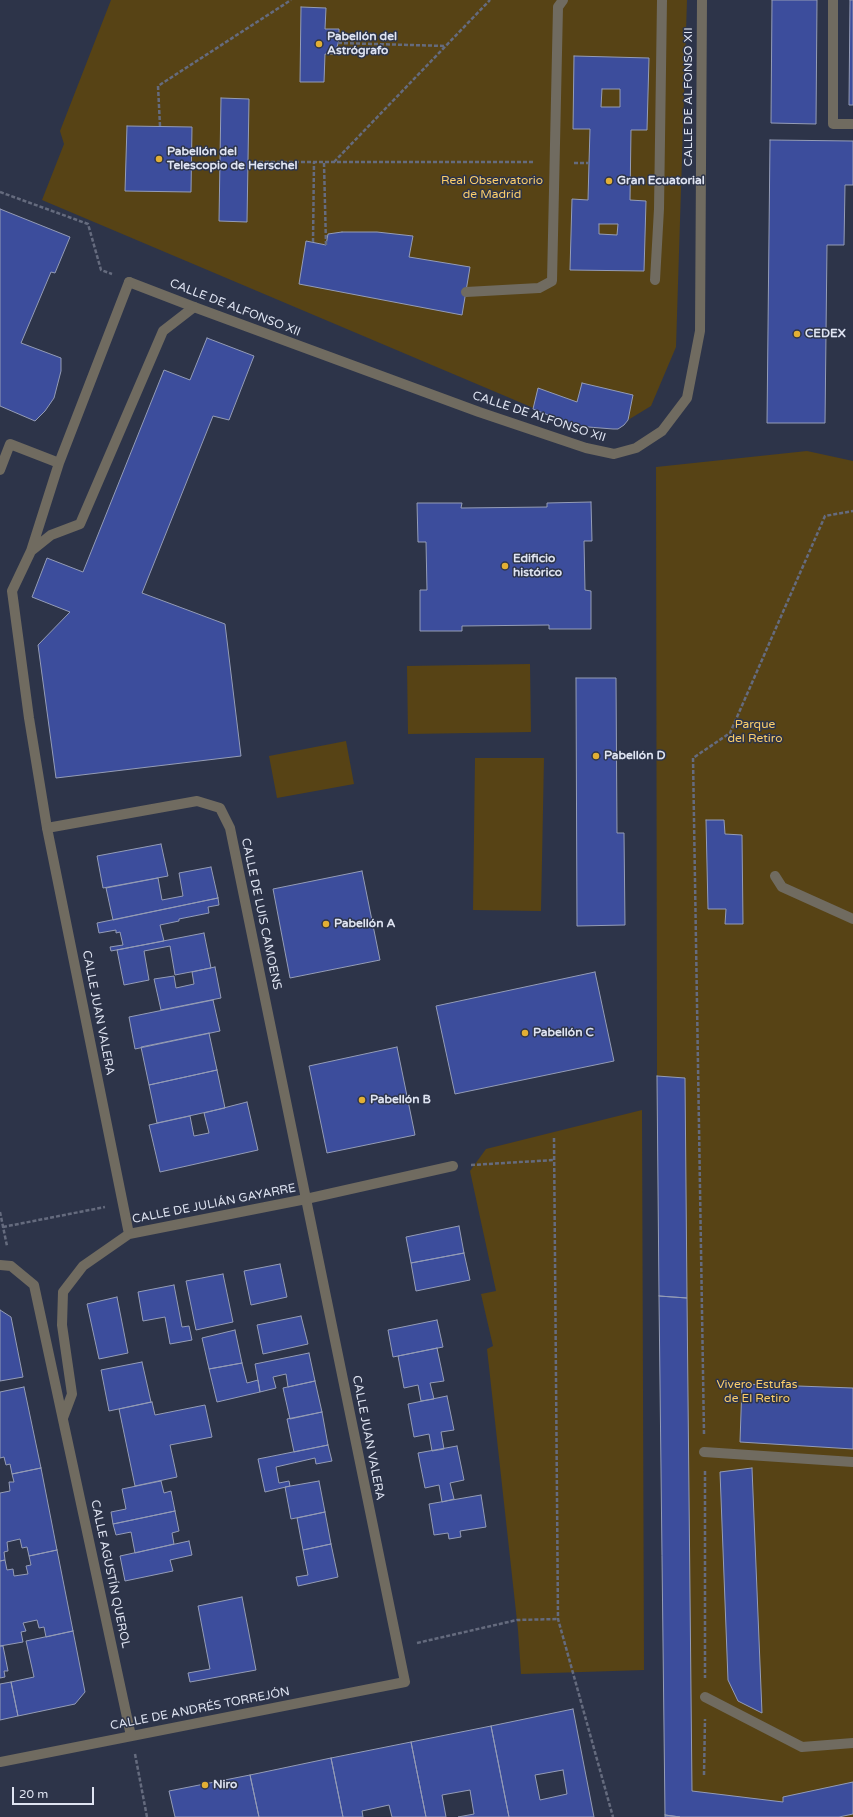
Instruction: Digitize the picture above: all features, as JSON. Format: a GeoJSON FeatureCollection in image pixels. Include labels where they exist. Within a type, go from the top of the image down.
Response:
{"type":"FeatureCollection","features":[{"type":"Feature","properties":{"kind":"street"},"geometry":{"type":"LineString","coordinates":[[466,292],[539,288],[552,281],[558,7],[563,0]]}},
{"type":"Feature","properties":{"kind":"street"},"geometry":{"type":"LineString","coordinates":[[655,280],[659,209],[662,0]]}},
{"type":"Feature","properties":{"kind":"street","name":"CALLE DE ALFONSO XII"},"geometry":{"type":"LineString","coordinates":[[129,282],[194,308],[479,412],[586,448],[614,454],[636,448],[662,431],[687,398],[700,331],[702,0]]}},
{"type":"Feature","properties":{"kind":"street"},"geometry":{"type":"LineString","coordinates":[[833,0],[833,124],[853,124]]}},
{"type":"Feature","properties":{"kind":"street","name":"CALLE JUAN VALERA"},"geometry":{"type":"LineString","coordinates":[[129,282],[59,463],[31,551],[12,590],[29,718],[47,828],[130,1234]]}},
{"type":"Feature","properties":{"kind":"street"},"geometry":{"type":"LineString","coordinates":[[31,551],[51,534],[80,524],[162,331],[194,308]]}},
{"type":"Feature","properties":{"kind":"street"},"geometry":{"type":"LineString","coordinates":[[0,470],[10,444],[59,463]]}},
{"type":"Feature","properties":{"kind":"street","name":"CALLE DE LUIS CAMOENS"},"geometry":{"type":"LineString","coordinates":[[47,828],[197,801],[220,808],[230,828],[306,1199]]}},
{"type":"Feature","properties":{"kind":"street"},"geometry":{"type":"LineString","coordinates":[[775,876],[782,887],[853,919]]}},
{"type":"Feature","properties":{"kind":"street","name":"CALLE DE JULIÁN GAYARRE"},"geometry":{"type":"LineString","coordinates":[[63,1418],[72,1394],[62,1325],[63,1292],[83,1266],[130,1234],[306,1199],[453,1166]]}},
{"type":"Feature","properties":{"kind":"street","name":"CALLE JUAN VALERA"},"geometry":{"type":"LineString","coordinates":[[306,1199],[405,1682]]}},
{"type":"Feature","properties":{"kind":"street"},"geometry":{"type":"LineString","coordinates":[[0,1265],[11,1266],[34,1285],[63,1418]]}},
{"type":"Feature","properties":{"kind":"street","name":"CALLE AGUSTÍN QUEROL"},"geometry":{"type":"LineString","coordinates":[[63,1418],[131,1736]]}},
{"type":"Feature","properties":{"kind":"street"},"geometry":{"type":"LineString","coordinates":[[704,1452],[853,1462]]}},
{"type":"Feature","properties":{"kind":"street","name":"CALLE DE ANDRÉS TORREJÓN"},"geometry":{"type":"LineString","coordinates":[[0,1762],[405,1682]]}},
{"type":"Feature","properties":{"kind":"street"},"geometry":{"type":"LineString","coordinates":[[705,1697],[802,1747],[853,1743]]}},
{"type":"Feature","properties":{"kind":"path"},"geometry":{"type":"LineString","coordinates":[[160,126],[158,86],[291,0]]}},
{"type":"Feature","properties":{"kind":"path"},"geometry":{"type":"LineString","coordinates":[[333,162],[490,0]]}},
{"type":"Feature","properties":{"kind":"path"},"geometry":{"type":"LineString","coordinates":[[338,43],[446,46]]}},
{"type":"Feature","properties":{"kind":"path"},"geometry":{"type":"LineString","coordinates":[[247,162],[589,163]]}},
{"type":"Feature","properties":{"kind":"path"},"geometry":{"type":"LineString","coordinates":[[313,242],[314,162]]}},
{"type":"Feature","properties":{"kind":"path"},"geometry":{"type":"LineString","coordinates":[[324,163],[326,245]]}},
{"type":"Feature","properties":{"kind":"path"},"geometry":{"type":"LineString","coordinates":[[0,192],[88,224],[101,270],[129,282]]}},
{"type":"Feature","properties":{"kind":"path"},"geometry":{"type":"LineString","coordinates":[[704,1775],[706,1620],[693,758],[730,733],[825,516],[853,510]]}},
{"type":"Feature","properties":{"kind":"path"},"geometry":{"type":"LineString","coordinates":[[554,1138],[558,1619],[613,1817]]}},
{"type":"Feature","properties":{"kind":"path"},"geometry":{"type":"LineString","coordinates":[[453,1166],[554,1160]]}},
{"type":"Feature","properties":{"kind":"path"},"geometry":{"type":"LineString","coordinates":[[0,1212],[3,1228],[123,1204]]}},
{"type":"Feature","properties":{"kind":"path"},"geometry":{"type":"LineString","coordinates":[[398,1648],[517,1620],[558,1619]]}},
{"type":"Feature","properties":{"kind":"path"},"geometry":{"type":"LineString","coordinates":[[131,1736],[147,1817]]}},
{"type":"Feature","properties":{"kind":"green space","name":"Real Observatorio de Madrid"},"geometry":{"type":"Polygon","coordinates":[[[111,0],[687,0],[676,347],[651,406],[628,420],[618,429],[576,426],[42,200],[64,144],[60,131],[111,0]]]}},
{"type":"Feature","properties":{"kind":"green space","name":"Vivero Estufas de El Retiro"},"geometry":{"type":"Polygon","coordinates":[[[807,451],[853,461],[853,1817],[665,1817],[657,1076],[656,467],[807,451]]]}},
{"type":"Feature","properties":{"kind":"green space"},"geometry":{"type":"Polygon","coordinates":[[[530,664],[531,732],[408,734],[407,666],[530,664]]]}},
{"type":"Feature","properties":{"kind":"green space"},"geometry":{"type":"Polygon","coordinates":[[[346,741],[354,784],[277,798],[269,756],[346,741]]]}},
{"type":"Feature","properties":{"kind":"green space"},"geometry":{"type":"Polygon","coordinates":[[[475,758],[544,758],[541,911],[473,910],[475,758]]]}},
{"type":"Feature","properties":{"kind":"green space"},"geometry":{"type":"Polygon","coordinates":[[[642,1110],[644,1670],[521,1674],[518,1630],[487,1349],[493,1346],[481,1294],[496,1291],[470,1171],[486,1149],[642,1110]]]}},
{"type":"Feature","properties":{"kind":"building"},"geometry":{"type":"Polygon","coordinates":[[[772,0],[817,0],[816,124],[771,123],[772,0]]]}},
{"type":"Feature","properties":{"kind":"building"},"geometry":{"type":"Polygon","coordinates":[[[850,0],[853,0],[853,105],[849,105],[850,0]]]}},
{"type":"Feature","properties":{"kind":"building","name":"Pabellón del Astrógrafo"},"geometry":{"type":"Polygon","coordinates":[[[301,7],[326,8],[325,29],[339,29],[339,40],[335,54],[325,54],[324,82],[300,82],[301,7]]]}},
{"type":"Feature","properties":{"kind":"building","name":"Gran Ecuatorial"},"geometry":{"type":"Polygon","coordinates":[[[574,56],[649,58],[647,130],[631,130],[630,200],[646,201],[644,271],[570,270],[572,199],[588,200],[590,129],[573,129],[574,56]],[[602,89],[601,107],[620,107],[620,89],[602,89]],[[599,224],[599,234],[617,235],[618,224],[599,224]]]}},
{"type":"Feature","properties":{"kind":"building"},"geometry":{"type":"Polygon","coordinates":[[[221,98],[249,99],[247,222],[219,221],[221,98]]]}},
{"type":"Feature","properties":{"kind":"building","name":"Pabellón del Telescopio de Herschel"},"geometry":{"type":"Polygon","coordinates":[[[127,126],[192,127],[191,192],[125,191],[127,126]]]}},
{"type":"Feature","properties":{"kind":"building","name":"CEDEX"},"geometry":{"type":"Polygon","coordinates":[[[770,140],[853,141],[853,185],[845,185],[844,245],[827,245],[825,423],[767,423],[770,140]]]}},
{"type":"Feature","properties":{"kind":"building"},"geometry":{"type":"Polygon","coordinates":[[[0,209],[70,237],[55,273],[51,272],[21,343],[61,358],[61,371],[54,398],[45,411],[35,421],[0,406],[0,209]]]}},
{"type":"Feature","properties":{"kind":"building"},"geometry":{"type":"Polygon","coordinates":[[[342,232],[377,232],[413,236],[409,257],[470,267],[462,315],[299,284],[306,241],[326,245],[328,234],[342,232]]]}},
{"type":"Feature","properties":{"kind":"building"},"geometry":{"type":"Polygon","coordinates":[[[207,338],[254,356],[229,420],[213,416],[142,593],[225,624],[241,756],[56,778],[38,645],[70,612],[32,597],[47,558],[83,572],[164,370],[190,380],[207,338]]]}},
{"type":"Feature","properties":{"kind":"building"},"geometry":{"type":"Polygon","coordinates":[[[582,383],[633,395],[628,420],[624,425],[618,429],[576,426],[533,409],[538,388],[577,402],[582,383]]]}},
{"type":"Feature","properties":{"kind":"building","name":"Edificio histórico"},"geometry":{"type":"Polygon","coordinates":[[[591,502],[592,541],[584,541],[585,590],[591,591],[591,629],[549,629],[549,625],[462,626],[462,631],[420,631],[420,590],[427,590],[426,542],[418,542],[417,503],[462,503],[461,508],[547,507],[547,503],[591,502]]]}},
{"type":"Feature","properties":{"kind":"building","name":"Pabellón D"},"geometry":{"type":"Polygon","coordinates":[[[576,678],[616,678],[617,833],[624,833],[625,925],[577,926],[576,678]]]}},
{"type":"Feature","properties":{"kind":"building"},"geometry":{"type":"Polygon","coordinates":[[[706,820],[724,820],[725,834],[742,835],[743,924],[725,924],[726,909],[708,909],[706,820]]]}},
{"type":"Feature","properties":{"kind":"building"},"geometry":{"type":"Polygon","coordinates":[[[161,844],[168,876],[103,888],[97,856],[161,844]]]}},
{"type":"Feature","properties":{"kind":"building"},"geometry":{"type":"Polygon","coordinates":[[[211,867],[218,898],[113,920],[106,888],[158,878],[162,900],[183,896],[179,873],[211,867]]]}},
{"type":"Feature","properties":{"kind":"building","name":"Pabellón A"},"geometry":{"type":"Polygon","coordinates":[[[362,871],[380,960],[290,978],[273,889],[362,871]]]}},
{"type":"Feature","properties":{"kind":"building"},"geometry":{"type":"Polygon","coordinates":[[[218,898],[219,905],[208,907],[209,913],[179,919],[179,921],[160,925],[164,941],[111,951],[110,947],[123,945],[120,932],[116,933],[116,930],[99,933],[97,923],[218,898]]]}},
{"type":"Feature","properties":{"kind":"building"},"geometry":{"type":"Polygon","coordinates":[[[204,933],[211,968],[175,975],[170,946],[144,951],[149,980],[124,985],[117,950],[204,933]]]}},
{"type":"Feature","properties":{"kind":"building"},"geometry":{"type":"Polygon","coordinates":[[[215,967],[221,998],[161,1010],[154,979],[174,976],[176,988],[194,984],[192,972],[215,967]]]}},
{"type":"Feature","properties":{"kind":"building","name":"Pabellón C"},"geometry":{"type":"Polygon","coordinates":[[[595,972],[614,1061],[455,1094],[436,1006],[595,972]]]}},
{"type":"Feature","properties":{"kind":"building"},"geometry":{"type":"Polygon","coordinates":[[[213,1000],[220,1031],[135,1049],[129,1017],[213,1000]]]}},
{"type":"Feature","properties":{"kind":"building"},"geometry":{"type":"Polygon","coordinates":[[[209,1033],[217,1070],[149,1085],[141,1047],[209,1033]]]}},
{"type":"Feature","properties":{"kind":"building","name":"Pabellón B"},"geometry":{"type":"Polygon","coordinates":[[[397,1047],[415,1135],[327,1153],[309,1066],[397,1047]]]}},
{"type":"Feature","properties":{"kind":"building"},"geometry":{"type":"Polygon","coordinates":[[[217,1070],[225,1108],[157,1123],[149,1085],[217,1070]]]}},
{"type":"Feature","properties":{"kind":"building"},"geometry":{"type":"Polygon","coordinates":[[[657,1076],[685,1078],[687,1298],[659,1296],[657,1076]]]}},
{"type":"Feature","properties":{"kind":"building"},"geometry":{"type":"Polygon","coordinates":[[[247,1102],[258,1150],[160,1172],[149,1125],[190,1116],[194,1136],[209,1133],[204,1113],[247,1102]]]}},
{"type":"Feature","properties":{"kind":"building"},"geometry":{"type":"Polygon","coordinates":[[[459,1226],[464,1253],[411,1263],[406,1237],[459,1226]]]}},
{"type":"Feature","properties":{"kind":"building"},"geometry":{"type":"Polygon","coordinates":[[[464,1253],[470,1280],[416,1291],[411,1263],[464,1253]]]}},
{"type":"Feature","properties":{"kind":"building"},"geometry":{"type":"Polygon","coordinates":[[[280,1264],[287,1297],[251,1305],[244,1271],[280,1264]]]}},
{"type":"Feature","properties":{"kind":"building"},"geometry":{"type":"Polygon","coordinates":[[[223,1274],[233,1322],[196,1330],[186,1281],[223,1274]]]}},
{"type":"Feature","properties":{"kind":"building"},"geometry":{"type":"Polygon","coordinates":[[[174,1285],[182,1327],[189,1326],[192,1340],[170,1344],[165,1317],[143,1321],[138,1292],[174,1285]]]}},
{"type":"Feature","properties":{"kind":"building"},"geometry":{"type":"Polygon","coordinates":[[[659,1296],[687,1298],[692,1791],[783,1802],[783,1797],[853,1782],[853,1814],[839,1817],[680,1817],[665,1815],[659,1296]]]}},
{"type":"Feature","properties":{"kind":"building"},"geometry":{"type":"Polygon","coordinates":[[[117,1297],[128,1353],[99,1359],[87,1304],[117,1297]]]}},
{"type":"Feature","properties":{"kind":"building"},"geometry":{"type":"Polygon","coordinates":[[[0,1310],[11,1317],[23,1377],[0,1381],[0,1310]]]}},
{"type":"Feature","properties":{"kind":"building"},"geometry":{"type":"Polygon","coordinates":[[[301,1316],[308,1344],[263,1354],[257,1325],[301,1316]]]}},
{"type":"Feature","properties":{"kind":"building"},"geometry":{"type":"Polygon","coordinates":[[[437,1320],[443,1347],[393,1357],[388,1330],[437,1320]]]}},
{"type":"Feature","properties":{"kind":"building"},"geometry":{"type":"Polygon","coordinates":[[[235,1330],[242,1363],[209,1369],[202,1338],[235,1330]]]}},
{"type":"Feature","properties":{"kind":"building"},"geometry":{"type":"Polygon","coordinates":[[[437,1348],[444,1381],[430,1383],[434,1399],[421,1401],[418,1385],[404,1388],[398,1356],[437,1348]]]}},
{"type":"Feature","properties":{"kind":"building"},"geometry":{"type":"Polygon","coordinates":[[[309,1353],[315,1381],[288,1387],[286,1374],[273,1377],[276,1388],[260,1392],[255,1364],[309,1353]]]}},
{"type":"Feature","properties":{"kind":"building"},"geometry":{"type":"Polygon","coordinates":[[[142,1362],[151,1402],[109,1411],[101,1370],[142,1362]]]}},
{"type":"Feature","properties":{"kind":"building"},"geometry":{"type":"Polygon","coordinates":[[[242,1363],[247,1383],[258,1380],[260,1392],[217,1402],[209,1369],[242,1363]]]}},
{"type":"Feature","properties":{"kind":"building"},"geometry":{"type":"Polygon","coordinates":[[[315,1381],[322,1412],[290,1419],[283,1388],[315,1381]]]}},
{"type":"Feature","properties":{"kind":"building"},"geometry":{"type":"Polygon","coordinates":[[[742,1384],[853,1388],[853,1449],[740,1442],[742,1384]]]}},
{"type":"Feature","properties":{"kind":"building"},"geometry":{"type":"Polygon","coordinates":[[[24,1387],[41,1468],[12,1474],[10,1464],[6,1465],[4,1457],[0,1458],[0,1392],[24,1387]]]}},
{"type":"Feature","properties":{"kind":"building"},"geometry":{"type":"Polygon","coordinates":[[[447,1396],[454,1430],[441,1432],[444,1449],[432,1451],[429,1434],[414,1437],[408,1404],[447,1396]]]}},
{"type":"Feature","properties":{"kind":"building"},"geometry":{"type":"Polygon","coordinates":[[[152,1402],[155,1415],[205,1405],[212,1437],[170,1445],[177,1477],[135,1486],[119,1409],[152,1402]]]}},
{"type":"Feature","properties":{"kind":"building"},"geometry":{"type":"Polygon","coordinates":[[[322,1412],[328,1445],[294,1452],[287,1419],[322,1412]]]}},
{"type":"Feature","properties":{"kind":"building"},"geometry":{"type":"Polygon","coordinates":[[[328,1445],[332,1461],[316,1464],[315,1458],[276,1467],[279,1483],[289,1481],[290,1486],[265,1492],[258,1459],[328,1445]]]}},
{"type":"Feature","properties":{"kind":"building"},"geometry":{"type":"Polygon","coordinates":[[[457,1446],[464,1480],[450,1483],[454,1499],[442,1502],[439,1485],[425,1488],[418,1453],[457,1446]]]}},
{"type":"Feature","properties":{"kind":"building"},"geometry":{"type":"Polygon","coordinates":[[[41,1468],[57,1550],[29,1556],[27,1547],[22,1548],[20,1539],[7,1542],[8,1551],[4,1552],[5,1560],[0,1561],[0,1493],[10,1491],[9,1482],[14,1482],[12,1474],[41,1468]]]}},
{"type":"Feature","properties":{"kind":"building"},"geometry":{"type":"Polygon","coordinates":[[[752,1468],[762,1713],[738,1701],[728,1680],[720,1472],[752,1468]]]}},
{"type":"Feature","properties":{"kind":"building"},"geometry":{"type":"Polygon","coordinates":[[[161,1481],[164,1493],[171,1491],[175,1511],[113,1524],[111,1512],[126,1509],[122,1489],[161,1481]]]}},
{"type":"Feature","properties":{"kind":"building"},"geometry":{"type":"Polygon","coordinates":[[[319,1481],[325,1512],[291,1519],[285,1487],[319,1481]]]}},
{"type":"Feature","properties":{"kind":"building"},"geometry":{"type":"Polygon","coordinates":[[[481,1495],[486,1527],[460,1531],[461,1537],[449,1539],[448,1533],[434,1535],[429,1504],[481,1495]]]}},
{"type":"Feature","properties":{"kind":"building"},"geometry":{"type":"Polygon","coordinates":[[[175,1511],[179,1531],[172,1533],[174,1544],[135,1553],[131,1532],[116,1535],[113,1524],[175,1511]]]}},
{"type":"Feature","properties":{"kind":"building"},"geometry":{"type":"Polygon","coordinates":[[[325,1512],[331,1544],[303,1550],[297,1518],[325,1512]]]}},
{"type":"Feature","properties":{"kind":"building"},"geometry":{"type":"Polygon","coordinates":[[[189,1541],[192,1555],[170,1560],[173,1571],[125,1581],[120,1556],[189,1541]]]}},
{"type":"Feature","properties":{"kind":"building"},"geometry":{"type":"Polygon","coordinates":[[[331,1544],[338,1577],[298,1586],[296,1577],[308,1575],[303,1550],[331,1544]]]}},
{"type":"Feature","properties":{"kind":"building"},"geometry":{"type":"Polygon","coordinates":[[[57,1550],[73,1631],[46,1637],[44,1627],[39,1628],[37,1620],[23,1623],[26,1631],[21,1632],[23,1642],[0,1646],[0,1561],[5,1560],[7,1570],[13,1569],[14,1576],[28,1574],[26,1566],[31,1565],[29,1556],[57,1550]]]}},
{"type":"Feature","properties":{"kind":"building"},"geometry":{"type":"Polygon","coordinates":[[[242,1597],[256,1670],[190,1682],[188,1673],[210,1669],[198,1606],[242,1597]]]}},
{"type":"Feature","properties":{"kind":"building"},"geometry":{"type":"Polygon","coordinates":[[[73,1631],[85,1692],[75,1704],[18,1716],[11,1682],[34,1677],[26,1641],[73,1631]]]}},
{"type":"Feature","properties":{"kind":"building"},"geometry":{"type":"Polygon","coordinates":[[[0,1646],[3,1646],[8,1671],[4,1671],[5,1677],[0,1678],[0,1646]]]}},
{"type":"Feature","properties":{"kind":"building"},"geometry":{"type":"Polygon","coordinates":[[[11,1682],[18,1716],[0,1720],[0,1684],[11,1682]]]}},
{"type":"Feature","properties":{"kind":"building"},"geometry":{"type":"Polygon","coordinates":[[[573,1709],[594,1817],[509,1817],[491,1726],[573,1709]],[[563,1770],[535,1775],[540,1800],[567,1794],[563,1770]]]}},
{"type":"Feature","properties":{"kind":"building"},"geometry":{"type":"Polygon","coordinates":[[[491,1726],[509,1817],[458,1817],[474,1814],[470,1790],[442,1795],[446,1817],[426,1817],[411,1742],[491,1726]]]}},
{"type":"Feature","properties":{"kind":"building"},"geometry":{"type":"Polygon","coordinates":[[[411,1742],[426,1817],[392,1817],[389,1805],[362,1811],[363,1817],[343,1817],[331,1758],[411,1742]]]}},
{"type":"Feature","properties":{"kind":"building"},"geometry":{"type":"Polygon","coordinates":[[[331,1758],[343,1817],[259,1817],[250,1775],[331,1758]]]}},
{"type":"Feature","properties":{"kind":"building"},"geometry":{"type":"Polygon","coordinates":[[[250,1775],[259,1817],[175,1817],[169,1791],[250,1775]]]}},
{"type":"Feature","properties":{"kind":"building"},"geometry":{"type":"Polygon","coordinates":[[[665,1815],[680,1817],[665,1817],[665,1815]]]}},
{"type":"Feature","properties":{"kind":"place","name":"Pabellón del Astrógrafo"},"geometry":{"type":"Point","coordinates":[319,44]}},
{"type":"Feature","properties":{"kind":"place","name":"Pabellón del Telescopio de Herschel"},"geometry":{"type":"Point","coordinates":[159,159]}},
{"type":"Feature","properties":{"kind":"place","name":"Gran Ecuatorial"},"geometry":{"type":"Point","coordinates":[609,181]}},
{"type":"Feature","properties":{"kind":"place","name":"CEDEX"},"geometry":{"type":"Point","coordinates":[797,334]}},
{"type":"Feature","properties":{"kind":"place","name":"Edificio histórico"},"geometry":{"type":"Point","coordinates":[505,566]}},
{"type":"Feature","properties":{"kind":"place","name":"Pabellón D"},"geometry":{"type":"Point","coordinates":[596,756]}},
{"type":"Feature","properties":{"kind":"place","name":"Pabellón A"},"geometry":{"type":"Point","coordinates":[326,924]}},
{"type":"Feature","properties":{"kind":"place","name":"Pabellón C"},"geometry":{"type":"Point","coordinates":[525,1033]}},
{"type":"Feature","properties":{"kind":"place","name":"Pabellón B"},"geometry":{"type":"Point","coordinates":[362,1100]}},
{"type":"Feature","properties":{"kind":"place","name":"Niro"},"geometry":{"type":"Point","coordinates":[205,1785]}},
{"type":"Feature","properties":{"kind":"park label","name":"Parque del Retiro"},"geometry":{"type":"Point","coordinates":[755,732]}}]}
